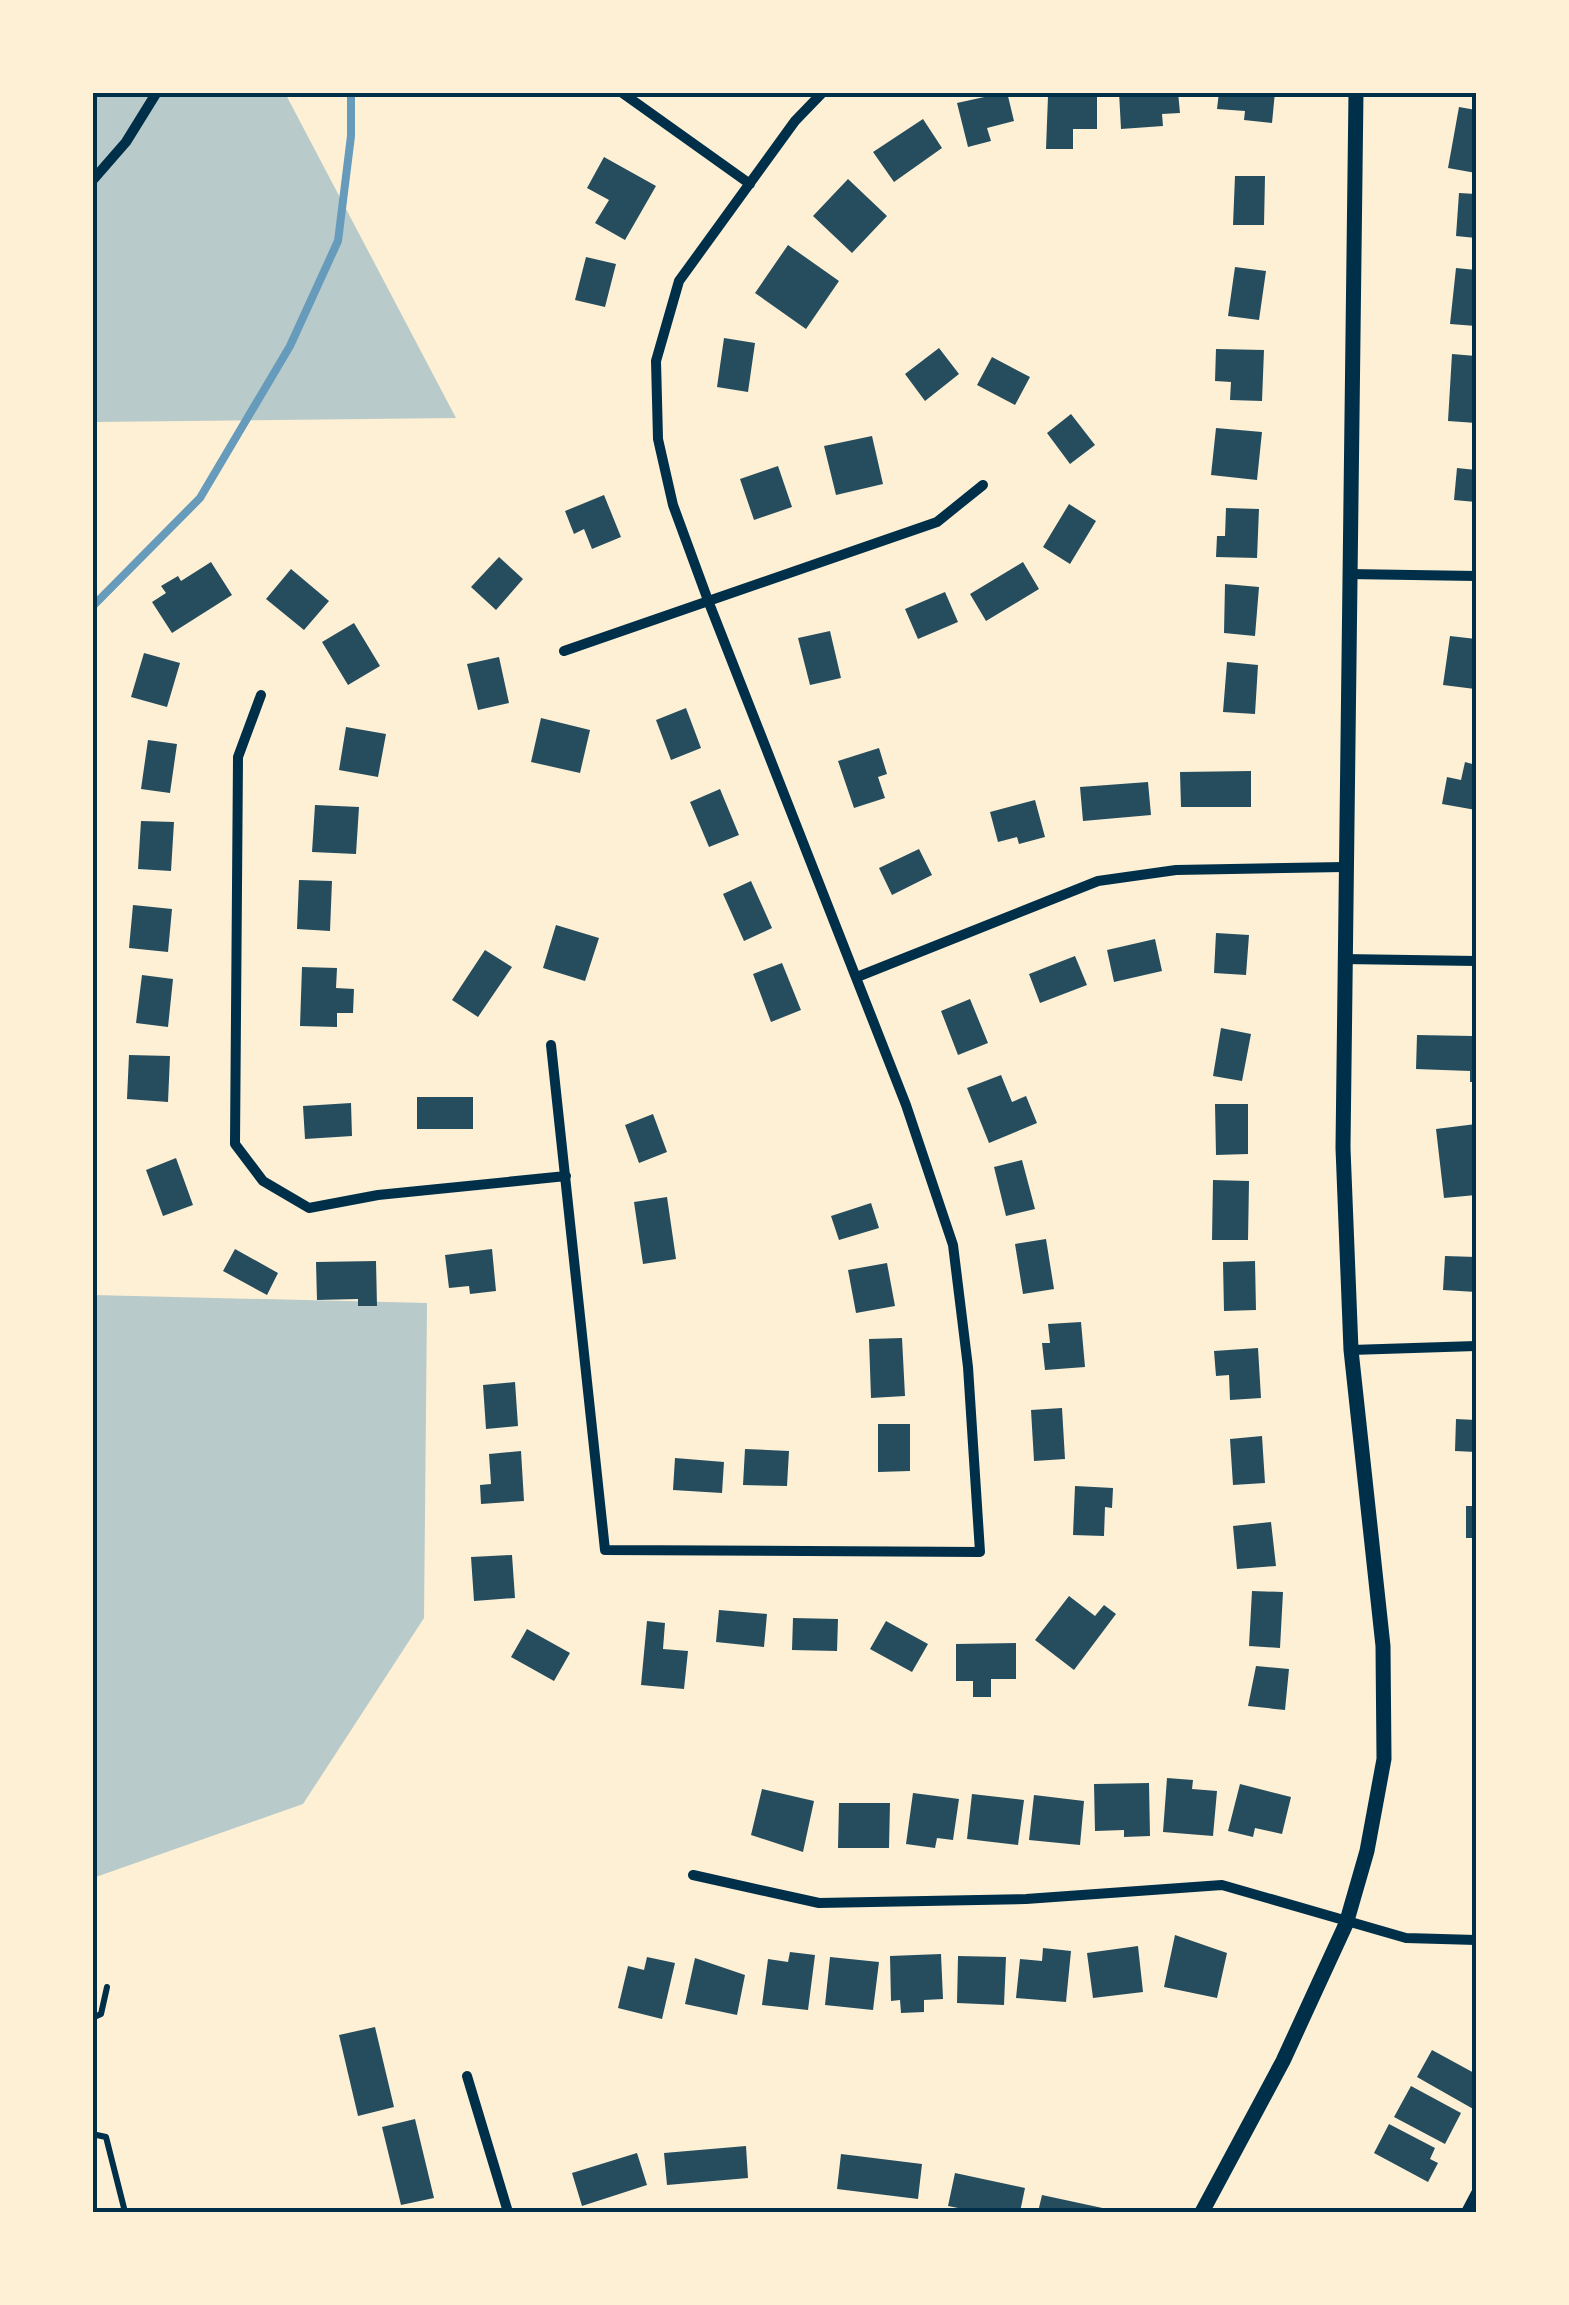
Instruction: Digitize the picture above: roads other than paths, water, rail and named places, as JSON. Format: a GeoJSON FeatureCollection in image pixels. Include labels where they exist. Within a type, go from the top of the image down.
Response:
{"type":"FeatureCollection","features":[{"type":"Feature","properties":{"kind":"street"},"geometry":{"type":"LineString","coordinates":[[92,181],[126,142],[157,92]]}},
{"type":"Feature","properties":{"kind":"street"},"geometry":{"type":"LineString","coordinates":[[622,92],[750,184]]}},
{"type":"Feature","properties":{"kind":"street"},"geometry":{"type":"LineString","coordinates":[[551,1045],[605,1550],[980,1552],[968,1367],[953,1244],[857,976],[673,505],[658,439],[656,360],[679,281],[795,121],[823,92]]}},
{"type":"Feature","properties":{"kind":"street"},"geometry":{"type":"LineString","coordinates":[[1202,2212],[1298,2032],[1346,1924],[1368,1851],[1387,1718],[1352,1350],[1342,1148],[1356,92]]}},
{"type":"Feature","properties":{"kind":"street"},"geometry":{"type":"LineString","coordinates":[[564,651],[937,522],[983,485]]}},
{"type":"Feature","properties":{"kind":"street"},"geometry":{"type":"LineString","coordinates":[[1347,574],[1476,576]]}},
{"type":"Feature","properties":{"kind":"street"},"geometry":{"type":"LineString","coordinates":[[261,695],[238,757],[235,1144],[263,1181],[309,1208],[378,1195],[566,1176]]}},
{"type":"Feature","properties":{"kind":"street"},"geometry":{"type":"LineString","coordinates":[[857,976],[1098,881],[1176,870],[1344,867]]}},
{"type":"Feature","properties":{"kind":"street"},"geometry":{"type":"LineString","coordinates":[[1342,959],[1476,961]]}},
{"type":"Feature","properties":{"kind":"street"},"geometry":{"type":"LineString","coordinates":[[1352,1350],[1476,1346]]}},
{"type":"Feature","properties":{"kind":"street"},"geometry":{"type":"LineString","coordinates":[[693,1875],[819,1903],[1026,1899],[1222,1885],[1346,1924],[1406,1938],[1476,1940]]}},
{"type":"Feature","properties":{"kind":"street"},"geometry":{"type":"LineString","coordinates":[[467,2076],[508,2212]]}},
{"type":"Feature","properties":{"kind":"street"},"geometry":{"type":"LineString","coordinates":[[1466,2212],[1476,2193]]}},
{"type":"Feature","properties":{"kind":"lane"},"geometry":{"type":"LineString","coordinates":[[92,2018],[101,2014],[107,1987]]}},
{"type":"Feature","properties":{"kind":"lane"},"geometry":{"type":"LineString","coordinates":[[92,2134],[106,2138],[125,2212]]}},
{"type":"Feature","properties":{"kind":"waterway"},"geometry":{"type":"LineString","coordinates":[[92,607],[200,498],[290,346],[338,241],[351,136],[351,92]]}}]}
